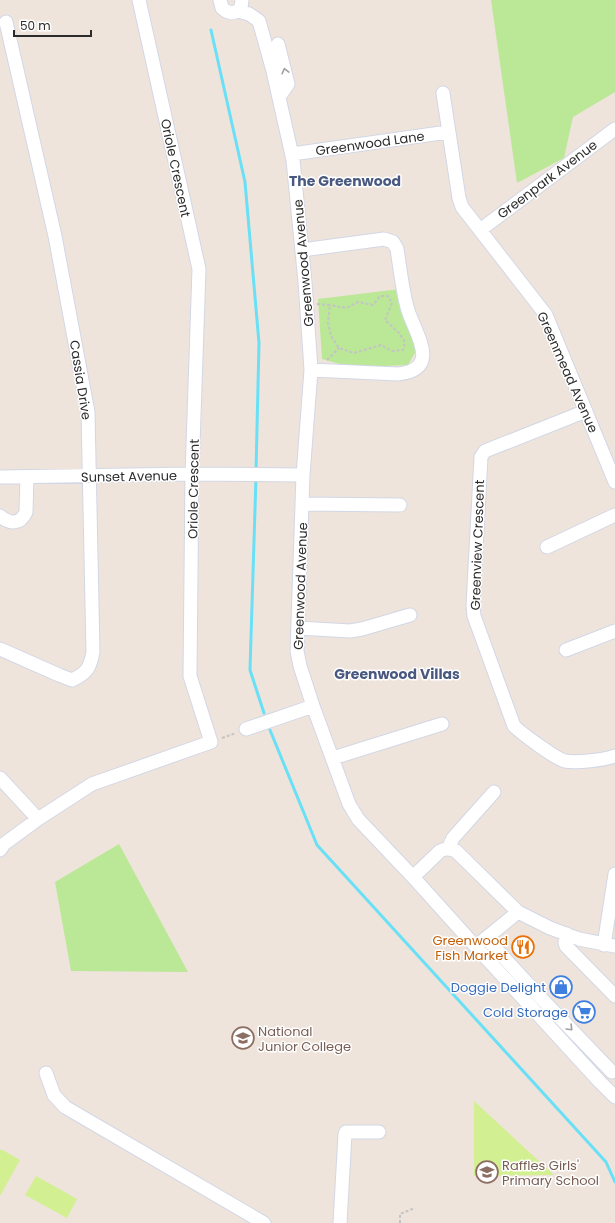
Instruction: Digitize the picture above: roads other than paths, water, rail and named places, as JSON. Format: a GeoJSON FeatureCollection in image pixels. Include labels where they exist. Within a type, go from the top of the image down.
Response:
{"type":"FeatureCollection","features":[{"type":"Feature","properties":{"kind":"street","name":"Oriole Crescent"},"geometry":{"type":"LineString","coordinates":[[38,819],[92,784],[211,742],[190,676],[192,474],[199,269],[139,0]]}},
{"type":"Feature","properties":{"kind":"street","name":"Greenwood Avenue"},"geometry":{"type":"LineString","coordinates":[[220,0],[225,10],[230,13],[240,6],[259,21],[276,44],[279,97],[292,154],[302,250],[311,370],[303,475],[297,651],[313,706],[352,811],[358,819],[413,877],[600,1082],[614,1095]]}},
{"type":"Feature","properties":{"kind":"street","name":"Cassia Drive"},"geometry":{"type":"LineString","coordinates":[[0,649],[72,680],[83,675],[87,671],[91,663],[93,652],[88,412],[55,236],[6,22]]}},
{"type":"Feature","properties":{"kind":"street","name":"Greenmead Avenue"},"geometry":{"type":"LineString","coordinates":[[443,93],[448,132],[459,198],[462,207],[546,315],[615,482]]}},
{"type":"Feature","properties":{"kind":"street","name":"Greenpark Avenue"},"geometry":{"type":"LineString","coordinates":[[480,230],[615,129]]}},
{"type":"Feature","properties":{"kind":"street","name":"Greenwood Lane"},"geometry":{"type":"LineString","coordinates":[[292,154],[448,132]]}},
{"type":"Feature","properties":{"kind":"street"},"geometry":{"type":"LineString","coordinates":[[302,250],[384,240],[393,242],[397,249],[407,307],[422,346],[422,358],[419,365],[415,370],[407,373],[398,374],[311,370]]}},
{"type":"Feature","properties":{"kind":"street","name":"Greenview Crescent"},"geometry":{"type":"LineString","coordinates":[[586,411],[485,451],[482,454],[473,605],[474,616],[509,717],[514,726],[522,734],[563,760],[601,760],[615,756]]}},
{"type":"Feature","properties":{"kind":"street","name":"Sunset Avenue"},"geometry":{"type":"LineString","coordinates":[[0,477],[192,474],[303,475]]}},
{"type":"Feature","properties":{"kind":"street"},"geometry":{"type":"LineString","coordinates":[[0,516],[10,522],[21,520],[24,516],[26,512],[27,477]]}},
{"type":"Feature","properties":{"kind":"street"},"geometry":{"type":"LineString","coordinates":[[303,504],[400,505]]}},
{"type":"Feature","properties":{"kind":"street"},"geometry":{"type":"LineString","coordinates":[[547,547],[615,515]]}},
{"type":"Feature","properties":{"kind":"street"},"geometry":{"type":"LineString","coordinates":[[298,628],[350,631],[410,615]]}},
{"type":"Feature","properties":{"kind":"street"},"geometry":{"type":"LineString","coordinates":[[566,650],[615,631]]}},
{"type":"Feature","properties":{"kind":"street"},"geometry":{"type":"LineString","coordinates":[[246,729],[313,706]]}},
{"type":"Feature","properties":{"kind":"street"},"geometry":{"type":"LineString","coordinates":[[333,758],[442,724]]}},
{"type":"Feature","properties":{"kind":"street"},"geometry":{"type":"LineString","coordinates":[[0,778],[38,819],[4,844],[0,850]]}},
{"type":"Feature","properties":{"kind":"street"},"geometry":{"type":"LineString","coordinates":[[448,849],[453,838],[494,792]]}},
{"type":"Feature","properties":{"kind":"street"},"geometry":{"type":"LineString","coordinates":[[413,877],[440,851],[448,849],[456,851],[518,912],[550,928],[609,945],[615,874]]}},
{"type":"Feature","properties":{"kind":"street"},"geometry":{"type":"LineString","coordinates":[[476,947],[518,912]]}},
{"type":"Feature","properties":{"kind":"street"},"geometry":{"type":"LineString","coordinates":[[567,934],[565,943],[566,946],[615,996]]}},
{"type":"Feature","properties":{"kind":"street"},"geometry":{"type":"LineString","coordinates":[[486,938],[540,998],[613,1072],[600,1082]]}},
{"type":"Feature","properties":{"kind":"street"},"geometry":{"type":"LineString","coordinates":[[46,1073],[54,1095],[66,1107],[264,1223]]}},
{"type":"Feature","properties":{"kind":"street"},"geometry":{"type":"LineString","coordinates":[[340,1223],[345,1134],[346,1132],[378,1132]]}},
{"type":"Feature","properties":{"kind":"waterway"},"geometry":{"type":"LineString","coordinates":[[211,30],[245,182],[259,343],[256,471]]}},
{"type":"Feature","properties":{"kind":"waterway"},"geometry":{"type":"LineString","coordinates":[[256,477],[250,670],[264,713]]}},
{"type":"Feature","properties":{"kind":"waterway"},"geometry":{"type":"LineString","coordinates":[[270,730],[317,845],[606,1162],[615,1182]]}},
{"type":"Feature","properties":{"kind":"place","name":"Greenwood Fish Market"},"geometry":{"type":"Point","coordinates":[523,947]}},
{"type":"Feature","properties":{"kind":"place","name":"Doggie Delight"},"geometry":{"type":"Point","coordinates":[561,987]}},
{"type":"Feature","properties":{"kind":"place","name":"Cold Storage"},"geometry":{"type":"Point","coordinates":[584,1012]}},
{"type":"Feature","properties":{"kind":"place","name":"National Junior College"},"geometry":{"type":"Point","coordinates":[243,1038]}},
{"type":"Feature","properties":{"kind":"place","name":"Raffles Girls' Primary School"},"geometry":{"type":"Point","coordinates":[487,1172]}},
{"type":"Feature","properties":{"kind":"district","name":"The Greenwood"},"geometry":{"type":"Point","coordinates":[345,181]}},
{"type":"Feature","properties":{"kind":"district","name":"Greenwood Villas"},"geometry":{"type":"Point","coordinates":[397,674]}}]}
